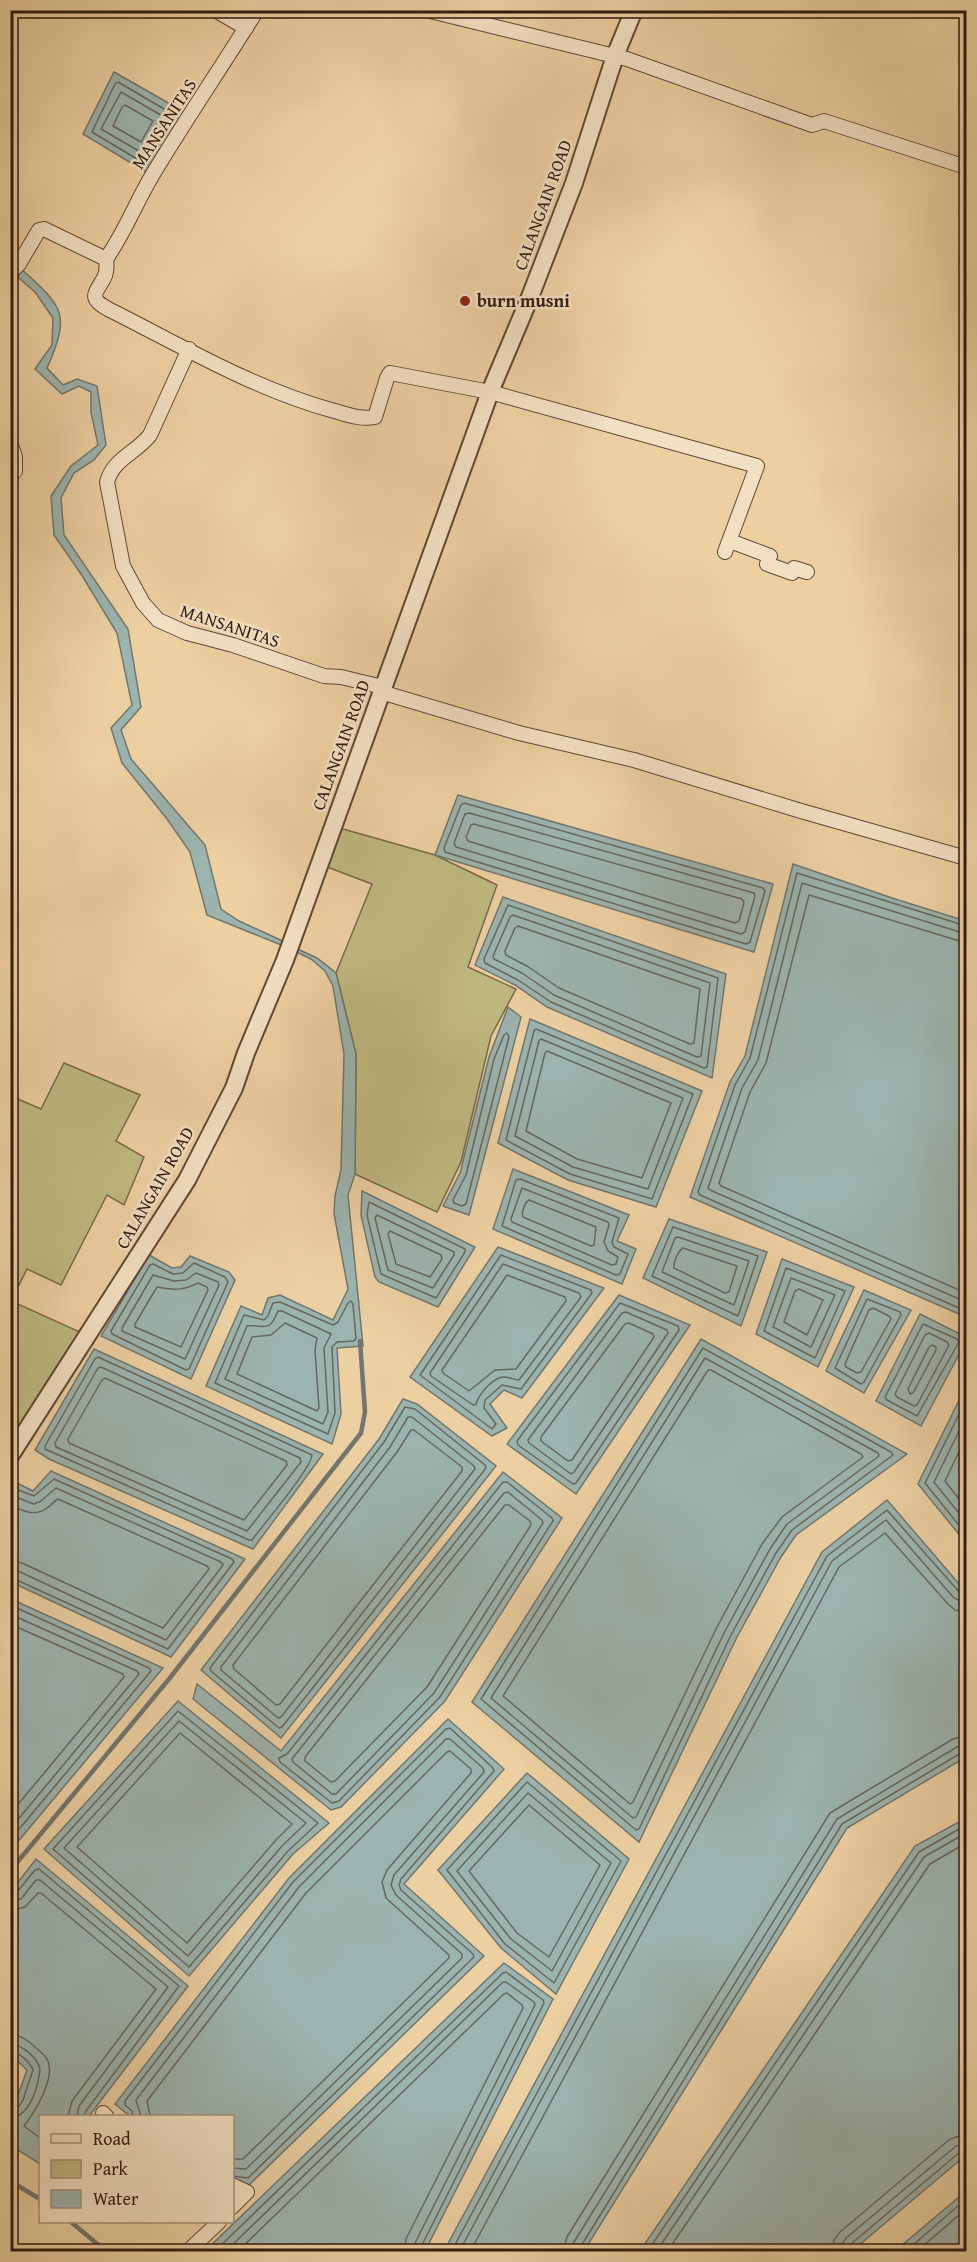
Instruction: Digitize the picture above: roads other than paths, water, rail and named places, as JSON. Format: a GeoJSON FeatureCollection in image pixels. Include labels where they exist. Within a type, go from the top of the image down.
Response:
{"type":"FeatureCollection","features":[{"type":"Feature","properties":{"kind":"street"},"geometry":{"type":"LineString","coordinates":[[215,10],[246,28]]}},
{"type":"Feature","properties":{"kind":"street","name":"MANSANITAS"},"geometry":{"type":"LineString","coordinates":[[257,10],[131,211],[120,239],[106,259],[105,277],[95,290],[98,304],[189,349],[150,435],[115,465],[107,482],[123,566],[143,603],[158,620],[187,633],[233,645],[324,676],[341,677],[382,689],[519,734],[634,760],[966,858]]}},
{"type":"Feature","properties":{"kind":"street"},"geometry":{"type":"LineString","coordinates":[[426,10],[627,59],[812,125],[824,121],[966,167]]}},
{"type":"Feature","properties":{"kind":"street","name":"CALANGAIN ROAD"},"geometry":{"type":"LineString","coordinates":[[10,1456],[187,1180],[234,1088],[285,960],[490,392],[574,183],[615,56],[634,10]]}},
{"type":"Feature","properties":{"kind":"street"},"geometry":{"type":"LineString","coordinates":[[15,268],[39,230],[44,229],[106,259]]}},
{"type":"Feature","properties":{"kind":"street"},"geometry":{"type":"LineString","coordinates":[[189,349],[261,386],[307,403],[364,419],[375,417],[390,373],[490,392],[757,466],[728,547],[770,556],[767,564],[792,573],[794,568],[807,572]]}},
{"type":"Feature","properties":{"kind":"street"},"geometry":{"type":"LineString","coordinates":[[10,442],[15,457],[15,471],[10,472]]}},
{"type":"Feature","properties":{"kind":"street"},"geometry":{"type":"LineString","coordinates":[[234,2186],[247,2192],[234,2205]]}},
{"type":"Feature","properties":{"kind":"street"},"geometry":{"type":"LineString","coordinates":[[187,2252],[218,2223]]}},
{"type":"Feature","properties":{"kind":"water"},"geometry":{"type":"Polygon","coordinates":[[[114,72],[186,113],[149,174],[83,134],[114,72]]]}},
{"type":"Feature","properties":{"kind":"water"},"geometry":{"type":"Polygon","coordinates":[[[19,267],[45,291],[58,311],[59,334],[47,368],[63,385],[77,379],[97,386],[106,445],[94,460],[74,473],[61,498],[64,535],[128,629],[141,707],[121,730],[131,759],[205,845],[221,909],[239,921],[287,943],[286,947],[207,915],[190,852],[122,763],[111,728],[132,705],[117,633],[54,535],[51,496],[71,466],[98,445],[91,412],[91,392],[79,386],[62,394],[35,369],[52,345],[53,318],[35,292],[14,274],[19,267]]]}},
{"type":"Feature","properties":{"kind":"water"},"geometry":{"type":"Polygon","coordinates":[[[458,795],[773,884],[754,952],[435,855],[458,795]]]}},
{"type":"Feature","properties":{"kind":"water"},"geometry":{"type":"Polygon","coordinates":[[[793,864],[966,921],[966,1317],[690,1197],[730,1082],[745,1056],[793,864]]]}},
{"type":"Feature","properties":{"kind":"water"},"geometry":{"type":"Polygon","coordinates":[[[503,897],[726,974],[712,1078],[547,1007],[515,985],[475,965],[503,897]]]}},
{"type":"Feature","properties":{"kind":"water"},"geometry":{"type":"Polygon","coordinates":[[[291,946],[317,958],[336,973],[356,1054],[355,1174],[348,1195],[363,1346],[337,1348],[341,1414],[332,1444],[206,1386],[241,1306],[262,1315],[268,1298],[280,1295],[333,1320],[348,1289],[334,1214],[335,1196],[341,1170],[344,1054],[333,986],[325,971],[311,959],[288,948],[291,946]]]}},
{"type":"Feature","properties":{"kind":"water"},"geometry":{"type":"Polygon","coordinates":[[[508,1007],[521,1017],[469,1215],[443,1206],[460,1173],[489,1057],[508,1007]]]}},
{"type":"Feature","properties":{"kind":"water"},"geometry":{"type":"Polygon","coordinates":[[[530,1019],[702,1091],[656,1207],[568,1180],[498,1143],[530,1019]]]}},
{"type":"Feature","properties":{"kind":"water"},"geometry":{"type":"Polygon","coordinates":[[[513,1169],[629,1215],[617,1241],[636,1249],[622,1284],[493,1229],[513,1169]]]}},
{"type":"Feature","properties":{"kind":"water"},"geometry":{"type":"Polygon","coordinates":[[[362,1191],[475,1247],[438,1307],[379,1282],[375,1277],[361,1215],[362,1191]]]}},
{"type":"Feature","properties":{"kind":"water"},"geometry":{"type":"Polygon","coordinates":[[[669,1219],[767,1252],[741,1326],[643,1278],[669,1219]]]}},
{"type":"Feature","properties":{"kind":"water"},"geometry":{"type":"Polygon","coordinates":[[[498,1247],[604,1288],[522,1398],[504,1390],[490,1404],[507,1428],[492,1436],[410,1377],[498,1247]]]}},
{"type":"Feature","properties":{"kind":"water"},"geometry":{"type":"Polygon","coordinates":[[[149,1255],[172,1268],[181,1267],[190,1256],[229,1272],[235,1280],[191,1379],[101,1336],[149,1255]]]}},
{"type":"Feature","properties":{"kind":"water"},"geometry":{"type":"Polygon","coordinates":[[[782,1259],[854,1287],[818,1367],[756,1334],[782,1259]]]}},
{"type":"Feature","properties":{"kind":"water"},"geometry":{"type":"Polygon","coordinates":[[[864,1290],[911,1310],[864,1393],[826,1371],[864,1290]]]}},
{"type":"Feature","properties":{"kind":"water"},"geometry":{"type":"Polygon","coordinates":[[[619,1295],[690,1325],[576,1494],[507,1444],[619,1295]]]}},
{"type":"Feature","properties":{"kind":"water"},"geometry":{"type":"Polygon","coordinates":[[[920,1314],[966,1337],[966,1341],[921,1426],[876,1401],[920,1314]]]}},
{"type":"Feature","properties":{"kind":"water"},"geometry":{"type":"Polygon","coordinates":[[[701,1339],[907,1454],[796,1535],[781,1557],[737,1637],[639,1842],[472,1702],[701,1339]]]}},
{"type":"Feature","properties":{"kind":"water"},"geometry":{"type":"Polygon","coordinates":[[[94,1349],[323,1454],[253,1549],[49,1459],[35,1450],[94,1349]]]}},
{"type":"Feature","properties":{"kind":"water"},"geometry":{"type":"Polygon","coordinates":[[[966,1386],[966,1543],[918,1484],[966,1386]]]}},
{"type":"Feature","properties":{"kind":"water"},"geometry":{"type":"Polygon","coordinates":[[[403,1399],[417,1404],[496,1466],[281,1738],[201,1670],[379,1439],[403,1399]]]}},
{"type":"Feature","properties":{"kind":"water"},"geometry":{"type":"Polygon","coordinates":[[[51,1471],[245,1559],[171,1657],[11,1582],[11,1480],[33,1491],[51,1471]]]}},
{"type":"Feature","properties":{"kind":"water"},"geometry":{"type":"Polygon","coordinates":[[[503,1472],[562,1518],[445,1701],[341,1807],[331,1810],[193,1699],[197,1684],[281,1751],[503,1472]]]}},
{"type":"Feature","properties":{"kind":"water"},"geometry":{"type":"Polygon","coordinates":[[[887,1500],[966,1592],[966,1757],[847,1828],[584,2251],[444,2251],[822,1552],[887,1500]]]}},
{"type":"Feature","properties":{"kind":"water"},"geometry":{"type":"Polygon","coordinates":[[[11,1599],[163,1668],[11,1850],[11,1599]]]}},
{"type":"Feature","properties":{"kind":"water"},"geometry":{"type":"Polygon","coordinates":[[[178,1701],[329,1823],[293,1854],[189,1976],[44,1849],[178,1701]]]}},
{"type":"Feature","properties":{"kind":"water"},"geometry":{"type":"Polygon","coordinates":[[[448,1719],[504,1769],[404,1884],[484,1956],[248,2186],[234,2181],[234,2115],[129,2115],[115,2104],[289,1878],[448,1719]]]}},
{"type":"Feature","properties":{"kind":"water"},"geometry":{"type":"Polygon","coordinates":[[[527,1773],[629,1859],[556,1994],[501,1948],[438,1870],[527,1773]]]}},
{"type":"Feature","properties":{"kind":"water"},"geometry":{"type":"Polygon","coordinates":[[[966,1818],[966,2155],[852,2251],[640,2251],[915,1846],[966,1818]]]}},
{"type":"Feature","properties":{"kind":"water"},"geometry":{"type":"Polygon","coordinates":[[[36,1859],[188,1986],[90,2115],[39,2115],[39,2163],[10,2145],[11,2109],[27,2070],[11,2055],[11,1891],[36,1859]]]}},
{"type":"Feature","properties":{"kind":"water"},"geometry":{"type":"Polygon","coordinates":[[[504,1963],[553,1999],[425,2251],[205,2251],[504,1963]]]}},
{"type":"Feature","properties":{"kind":"water"},"geometry":{"type":"Polygon","coordinates":[[[966,2191],[966,2251],[895,2251],[966,2191]]]}},
{"type":"Feature","properties":{"kind":"waterway"},"geometry":{"type":"LineString","coordinates":[[10,1871],[169,1679],[361,1433],[365,1412],[360,1341]]}},
{"type":"Feature","properties":{"kind":"waterway"},"geometry":{"type":"LineString","coordinates":[[10,2181],[39,2198]]}},
{"type":"Feature","properties":{"kind":"waterway"},"geometry":{"type":"LineString","coordinates":[[72,2223],[107,2252]]}},
{"type":"Feature","properties":{"kind":"place","name":"burn musni"},"geometry":{"type":"Point","coordinates":[465,301]}}]}
